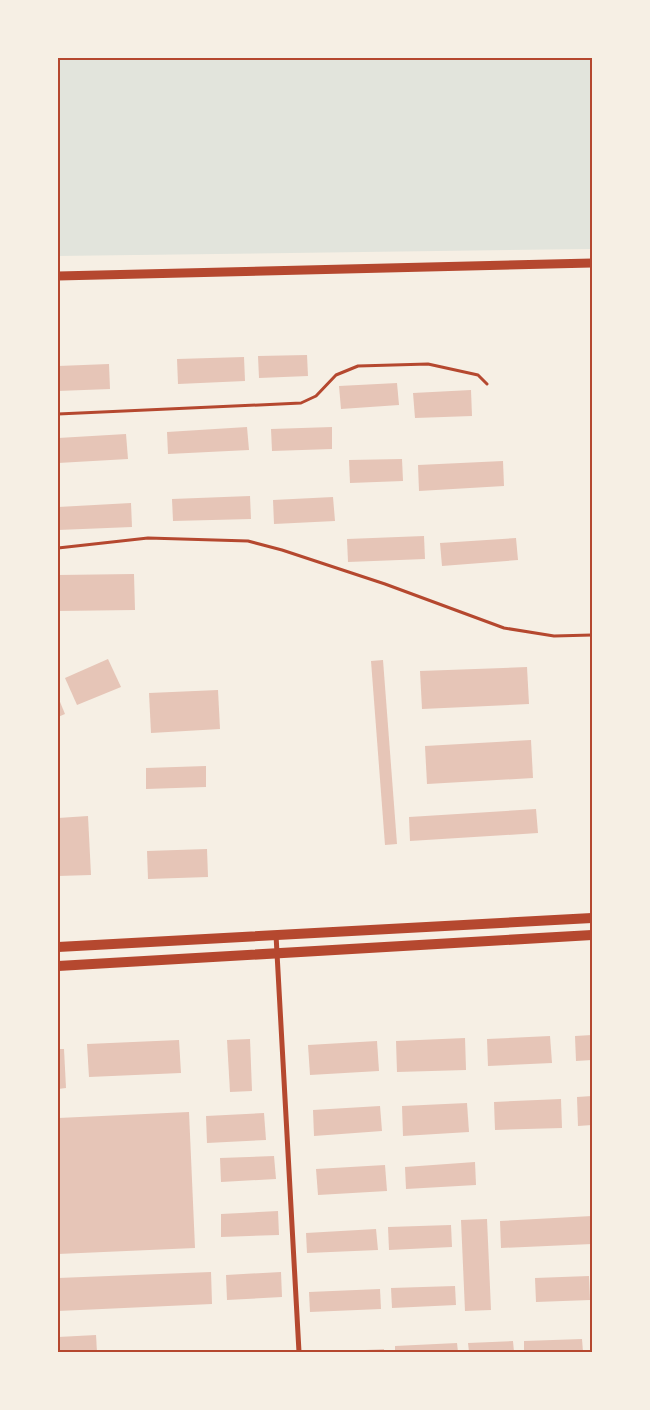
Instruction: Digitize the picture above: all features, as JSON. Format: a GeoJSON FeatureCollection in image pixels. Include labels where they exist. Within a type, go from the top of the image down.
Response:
{"type":"FeatureCollection","features":[{"type":"Feature","properties":{"kind":"main road"},"geometry":{"type":"LineString","coordinates":[[58,276],[592,263]]}},
{"type":"Feature","properties":{"kind":"main road"},"geometry":{"type":"LineString","coordinates":[[58,947],[592,918]]}},
{"type":"Feature","properties":{"kind":"main road"},"geometry":{"type":"LineString","coordinates":[[58,966],[592,935]]}},
{"type":"Feature","properties":{"kind":"street"},"geometry":{"type":"LineString","coordinates":[[276,935],[299,1352]]}},
{"type":"Feature","properties":{"kind":"lane"},"geometry":{"type":"LineString","coordinates":[[58,414],[301,403],[316,396],[336,375],[358,366],[428,364],[478,375],[487,384]]}},
{"type":"Feature","properties":{"kind":"lane"},"geometry":{"type":"LineString","coordinates":[[58,548],[148,538],[248,541],[282,550],[385,584],[504,628],[554,636],[592,635]]}},
{"type":"Feature","properties":{"kind":"shaded area"},"geometry":{"type":"Polygon","coordinates":[[[58,58],[592,58],[592,249],[58,256],[58,58]]]}},
{"type":"Feature","properties":{"kind":"building"},"geometry":{"type":"Polygon","coordinates":[[[307,355],[308,376],[259,378],[258,356],[307,355]]]}},
{"type":"Feature","properties":{"kind":"building"},"geometry":{"type":"Polygon","coordinates":[[[244,357],[245,381],[178,384],[177,359],[244,357]]]}},
{"type":"Feature","properties":{"kind":"building"},"geometry":{"type":"Polygon","coordinates":[[[109,364],[110,389],[58,391],[58,366],[109,364]]]}},
{"type":"Feature","properties":{"kind":"building"},"geometry":{"type":"Polygon","coordinates":[[[397,383],[399,405],[341,409],[339,386],[397,383]]]}},
{"type":"Feature","properties":{"kind":"building"},"geometry":{"type":"Polygon","coordinates":[[[471,390],[472,416],[415,418],[413,393],[471,390]]]}},
{"type":"Feature","properties":{"kind":"building"},"geometry":{"type":"Polygon","coordinates":[[[247,427],[249,450],[168,454],[167,432],[247,427]]]}},
{"type":"Feature","properties":{"kind":"building"},"geometry":{"type":"Polygon","coordinates":[[[332,427],[332,449],[272,451],[271,429],[332,427]]]}},
{"type":"Feature","properties":{"kind":"building"},"geometry":{"type":"Polygon","coordinates":[[[126,434],[128,459],[58,463],[58,438],[126,434]]]}},
{"type":"Feature","properties":{"kind":"building"},"geometry":{"type":"Polygon","coordinates":[[[402,459],[403,481],[350,483],[349,460],[402,459]]]}},
{"type":"Feature","properties":{"kind":"building"},"geometry":{"type":"Polygon","coordinates":[[[503,461],[504,486],[419,491],[418,465],[503,461]]]}},
{"type":"Feature","properties":{"kind":"building"},"geometry":{"type":"Polygon","coordinates":[[[250,496],[251,519],[173,521],[172,499],[250,496]]]}},
{"type":"Feature","properties":{"kind":"building"},"geometry":{"type":"Polygon","coordinates":[[[333,497],[335,521],[274,524],[273,500],[333,497]]]}},
{"type":"Feature","properties":{"kind":"building"},"geometry":{"type":"Polygon","coordinates":[[[131,503],[132,527],[58,530],[58,507],[131,503]]]}},
{"type":"Feature","properties":{"kind":"building"},"geometry":{"type":"Polygon","coordinates":[[[424,536],[425,559],[348,562],[347,539],[424,536]]]}},
{"type":"Feature","properties":{"kind":"building"},"geometry":{"type":"Polygon","coordinates":[[[516,538],[518,560],[442,566],[440,543],[516,538]]]}},
{"type":"Feature","properties":{"kind":"building"},"geometry":{"type":"Polygon","coordinates":[[[134,574],[135,610],[58,611],[58,575],[134,574]]]}},
{"type":"Feature","properties":{"kind":"building"},"geometry":{"type":"Polygon","coordinates":[[[108,659],[121,687],[77,705],[65,678],[108,659]]]}},
{"type":"Feature","properties":{"kind":"building"},"geometry":{"type":"Polygon","coordinates":[[[383,660],[397,844],[385,845],[371,661],[383,660]]]}},
{"type":"Feature","properties":{"kind":"building"},"geometry":{"type":"Polygon","coordinates":[[[527,667],[529,704],[422,709],[420,671],[527,667]]]}},
{"type":"Feature","properties":{"kind":"building"},"geometry":{"type":"Polygon","coordinates":[[[218,690],[220,729],[151,733],[149,693],[218,690]]]}},
{"type":"Feature","properties":{"kind":"building"},"geometry":{"type":"Polygon","coordinates":[[[58,697],[65,714],[58,717],[58,697]]]}},
{"type":"Feature","properties":{"kind":"building"},"geometry":{"type":"Polygon","coordinates":[[[531,740],[533,778],[427,784],[425,746],[531,740]]]}},
{"type":"Feature","properties":{"kind":"building"},"geometry":{"type":"Polygon","coordinates":[[[206,766],[206,787],[146,789],[146,768],[206,766]]]}},
{"type":"Feature","properties":{"kind":"building"},"geometry":{"type":"Polygon","coordinates":[[[536,809],[538,833],[410,841],[409,817],[536,809]]]}},
{"type":"Feature","properties":{"kind":"building"},"geometry":{"type":"Polygon","coordinates":[[[88,816],[91,875],[58,876],[58,818],[88,816]]]}},
{"type":"Feature","properties":{"kind":"building"},"geometry":{"type":"Polygon","coordinates":[[[207,849],[208,877],[148,879],[147,851],[207,849]]]}},
{"type":"Feature","properties":{"kind":"building"},"geometry":{"type":"Polygon","coordinates":[[[592,1035],[592,1060],[576,1061],[575,1036],[592,1035]]]}},
{"type":"Feature","properties":{"kind":"building"},"geometry":{"type":"Polygon","coordinates":[[[550,1036],[552,1063],[488,1066],[487,1039],[550,1036]]]}},
{"type":"Feature","properties":{"kind":"building"},"geometry":{"type":"Polygon","coordinates":[[[465,1038],[466,1070],[397,1072],[396,1041],[465,1038]]]}},
{"type":"Feature","properties":{"kind":"building"},"geometry":{"type":"Polygon","coordinates":[[[250,1039],[252,1091],[230,1092],[227,1040],[250,1039]]]}},
{"type":"Feature","properties":{"kind":"building"},"geometry":{"type":"Polygon","coordinates":[[[179,1040],[181,1073],[89,1077],[87,1044],[179,1040]]]}},
{"type":"Feature","properties":{"kind":"building"},"geometry":{"type":"Polygon","coordinates":[[[377,1041],[379,1071],[310,1075],[308,1045],[377,1041]]]}},
{"type":"Feature","properties":{"kind":"building"},"geometry":{"type":"Polygon","coordinates":[[[58,1049],[64,1049],[66,1088],[58,1089],[58,1049]]]}},
{"type":"Feature","properties":{"kind":"building"},"geometry":{"type":"Polygon","coordinates":[[[592,1096],[592,1125],[578,1126],[577,1097],[592,1096]]]}},
{"type":"Feature","properties":{"kind":"building"},"geometry":{"type":"Polygon","coordinates":[[[561,1099],[562,1128],[495,1130],[494,1102],[561,1099]]]}},
{"type":"Feature","properties":{"kind":"building"},"geometry":{"type":"Polygon","coordinates":[[[467,1103],[469,1132],[403,1136],[402,1106],[467,1103]]]}},
{"type":"Feature","properties":{"kind":"building"},"geometry":{"type":"Polygon","coordinates":[[[380,1106],[382,1131],[314,1136],[313,1110],[380,1106]]]}},
{"type":"Feature","properties":{"kind":"building"},"geometry":{"type":"Polygon","coordinates":[[[189,1112],[195,1248],[58,1254],[58,1118],[189,1112]]]}},
{"type":"Feature","properties":{"kind":"building"},"geometry":{"type":"Polygon","coordinates":[[[264,1113],[266,1140],[207,1143],[206,1116],[264,1113]]]}},
{"type":"Feature","properties":{"kind":"building"},"geometry":{"type":"Polygon","coordinates":[[[274,1156],[276,1179],[221,1182],[220,1158],[274,1156]]]}},
{"type":"Feature","properties":{"kind":"building"},"geometry":{"type":"Polygon","coordinates":[[[475,1162],[476,1185],[406,1189],[405,1167],[475,1162]]]}},
{"type":"Feature","properties":{"kind":"building"},"geometry":{"type":"Polygon","coordinates":[[[385,1165],[387,1191],[318,1195],[316,1169],[385,1165]]]}},
{"type":"Feature","properties":{"kind":"building"},"geometry":{"type":"Polygon","coordinates":[[[278,1211],[279,1235],[221,1237],[221,1214],[278,1211]]]}},
{"type":"Feature","properties":{"kind":"building"},"geometry":{"type":"Polygon","coordinates":[[[592,1216],[592,1244],[501,1248],[500,1221],[592,1216]]]}},
{"type":"Feature","properties":{"kind":"building"},"geometry":{"type":"Polygon","coordinates":[[[487,1219],[491,1310],[465,1311],[461,1220],[487,1219]]]}},
{"type":"Feature","properties":{"kind":"building"},"geometry":{"type":"Polygon","coordinates":[[[451,1225],[452,1247],[389,1250],[388,1227],[451,1225]]]}},
{"type":"Feature","properties":{"kind":"building"},"geometry":{"type":"Polygon","coordinates":[[[376,1229],[378,1250],[307,1253],[306,1233],[376,1229]]]}},
{"type":"Feature","properties":{"kind":"building"},"geometry":{"type":"Polygon","coordinates":[[[211,1272],[212,1304],[58,1311],[58,1278],[211,1272]]]}},
{"type":"Feature","properties":{"kind":"building"},"geometry":{"type":"Polygon","coordinates":[[[281,1272],[282,1297],[227,1300],[226,1275],[281,1272]]]}},
{"type":"Feature","properties":{"kind":"building"},"geometry":{"type":"Polygon","coordinates":[[[589,1276],[590,1300],[536,1302],[535,1278],[589,1276]]]}},
{"type":"Feature","properties":{"kind":"building"},"geometry":{"type":"Polygon","coordinates":[[[455,1286],[456,1305],[392,1308],[391,1288],[455,1286]]]}},
{"type":"Feature","properties":{"kind":"building"},"geometry":{"type":"Polygon","coordinates":[[[380,1289],[381,1309],[310,1312],[309,1292],[380,1289]]]}},
{"type":"Feature","properties":{"kind":"building"},"geometry":{"type":"Polygon","coordinates":[[[96,1335],[97,1352],[58,1352],[58,1337],[96,1335]]]}},
{"type":"Feature","properties":{"kind":"building"},"geometry":{"type":"Polygon","coordinates":[[[582,1339],[583,1352],[524,1352],[524,1341],[582,1339]]]}},
{"type":"Feature","properties":{"kind":"building"},"geometry":{"type":"Polygon","coordinates":[[[513,1341],[514,1352],[469,1352],[468,1343],[513,1341]]]}},
{"type":"Feature","properties":{"kind":"building"},"geometry":{"type":"Polygon","coordinates":[[[457,1343],[458,1352],[395,1352],[395,1346],[457,1343]]]}},
{"type":"Feature","properties":{"kind":"building"},"geometry":{"type":"Polygon","coordinates":[[[384,1349],[384,1352],[346,1352],[346,1351],[384,1349]]]}}]}
